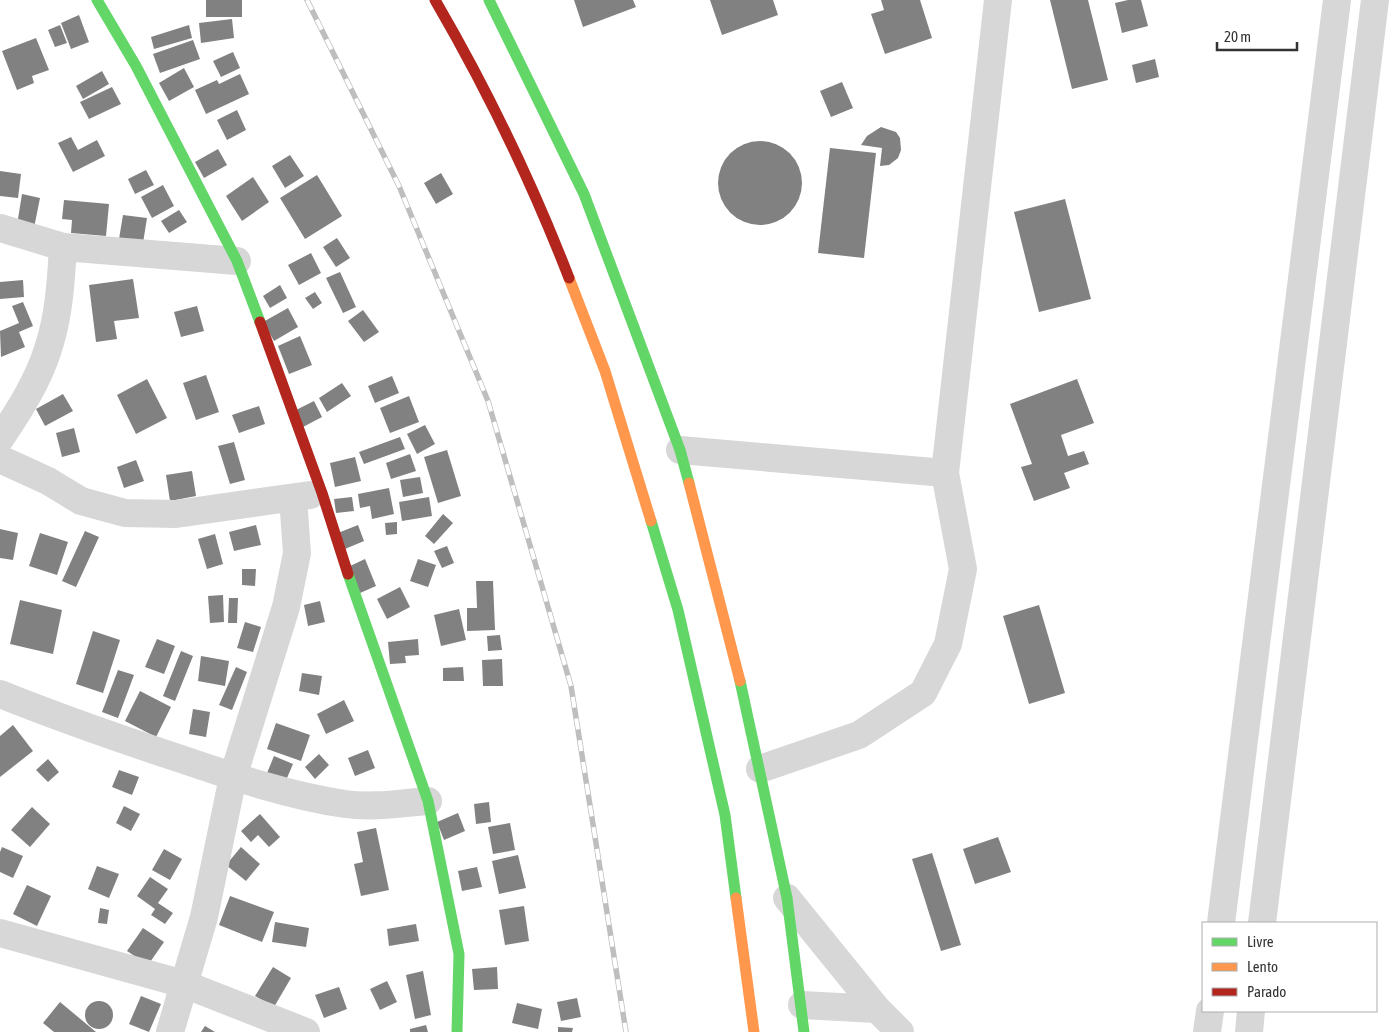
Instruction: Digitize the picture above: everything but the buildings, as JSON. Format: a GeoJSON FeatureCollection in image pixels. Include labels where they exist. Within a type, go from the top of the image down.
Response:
{"type":"FeatureCollection","features":[{"type":"Feature","properties":{"kind":"main road"},"geometry":{"type":"LineString","coordinates":[[97,0],[136,66],[237,261],[322,493],[362,616],[428,801],[459,954],[456,1032]]}},
{"type":"Feature","properties":{"kind":"main road"},"geometry":{"type":"LineString","coordinates":[[435,0],[478,72],[538,200],[608,381],[678,610],[724,815],[754,1032]]}},
{"type":"Feature","properties":{"kind":"main road"},"geometry":{"type":"LineString","coordinates":[[489,0],[584,194],[680,450],[726,620],[760,769],[787,898],[804,1032]]}},
{"type":"Feature","properties":{"kind":"street"},"geometry":{"type":"LineString","coordinates":[[760,769],[859,735],[923,694],[948,644],[964,569],[945,473],[998,0]]}},
{"type":"Feature","properties":{"kind":"street"},"geometry":{"type":"LineString","coordinates":[[1221,922],[1337,0]]}},
{"type":"Feature","properties":{"kind":"street"},"geometry":{"type":"LineString","coordinates":[[1262,922],[1375,0]]}},
{"type":"Feature","properties":{"kind":"street"},"geometry":{"type":"LineString","coordinates":[[0,228],[63,247],[237,261]]}},
{"type":"Feature","properties":{"kind":"street"},"geometry":{"type":"LineString","coordinates":[[0,439],[31,389],[48,349],[60,290],[63,247]]}},
{"type":"Feature","properties":{"kind":"street"},"geometry":{"type":"LineString","coordinates":[[680,450],[945,473]]}},
{"type":"Feature","properties":{"kind":"street"},"geometry":{"type":"LineString","coordinates":[[0,459],[48,481],[81,501],[125,513],[176,514],[322,493]]}},
{"type":"Feature","properties":{"kind":"street"},"geometry":{"type":"LineString","coordinates":[[170,1032],[204,917],[233,777],[265,677],[292,580],[298,553],[292,498]]}},
{"type":"Feature","properties":{"kind":"street"},"geometry":{"type":"LineString","coordinates":[[0,694],[74,723],[233,777],[346,804],[383,805],[428,801]]}},
{"type":"Feature","properties":{"kind":"street"},"geometry":{"type":"LineString","coordinates":[[787,898],[877,1009],[900,1032]]}},
{"type":"Feature","properties":{"kind":"street"},"geometry":{"type":"LineString","coordinates":[[0,933],[184,984],[306,1032]]}},
{"type":"Feature","properties":{"kind":"street"},"geometry":{"type":"LineString","coordinates":[[802,1005],[877,1009]]}},
{"type":"Feature","properties":{"kind":"street"},"geometry":{"type":"LineString","coordinates":[[1207,1032],[1210,1012]]}},
{"type":"Feature","properties":{"kind":"street"},"geometry":{"type":"LineString","coordinates":[[1248,1032],[1251,1012]]}},
{"type":"Feature","properties":{"kind":"railway"},"geometry":{"type":"LineString","coordinates":[[307,0],[399,186],[488,401],[571,686],[626,1032]]}},
{"type":"Feature","properties":{"kind":"traffic: fast"},"geometry":{"type":"LineString","coordinates":[[97,0],[136,66],[237,261],[260,322]]}},
{"type":"Feature","properties":{"kind":"traffic: fast"},"geometry":{"type":"LineString","coordinates":[[489,0],[584,194],[680,450],[689,483]]}},
{"type":"Feature","properties":{"kind":"traffic: fast"},"geometry":{"type":"LineString","coordinates":[[651,521],[678,610],[725,815],[736,898]]}},
{"type":"Feature","properties":{"kind":"traffic: fast"},"geometry":{"type":"LineString","coordinates":[[348,574],[428,801],[459,954],[457,1032]]}},
{"type":"Feature","properties":{"kind":"traffic: fast"},"geometry":{"type":"LineString","coordinates":[[740,681],[787,898],[804,1032]]}},
{"type":"Feature","properties":{"kind":"traffic: slow"},"geometry":{"type":"LineString","coordinates":[[569,278],[605,371],[651,521]]}},
{"type":"Feature","properties":{"kind":"traffic: slow"},"geometry":{"type":"LineString","coordinates":[[689,483],[740,681]]}},
{"type":"Feature","properties":{"kind":"traffic: slow"},"geometry":{"type":"LineString","coordinates":[[736,898],[754,1032]]}},
{"type":"Feature","properties":{"kind":"traffic: jam"},"geometry":{"type":"LineString","coordinates":[[435,0],[508,136],[569,278]]}},
{"type":"Feature","properties":{"kind":"traffic: jam"},"geometry":{"type":"LineString","coordinates":[[260,322],[322,493],[348,574]]}}]}
